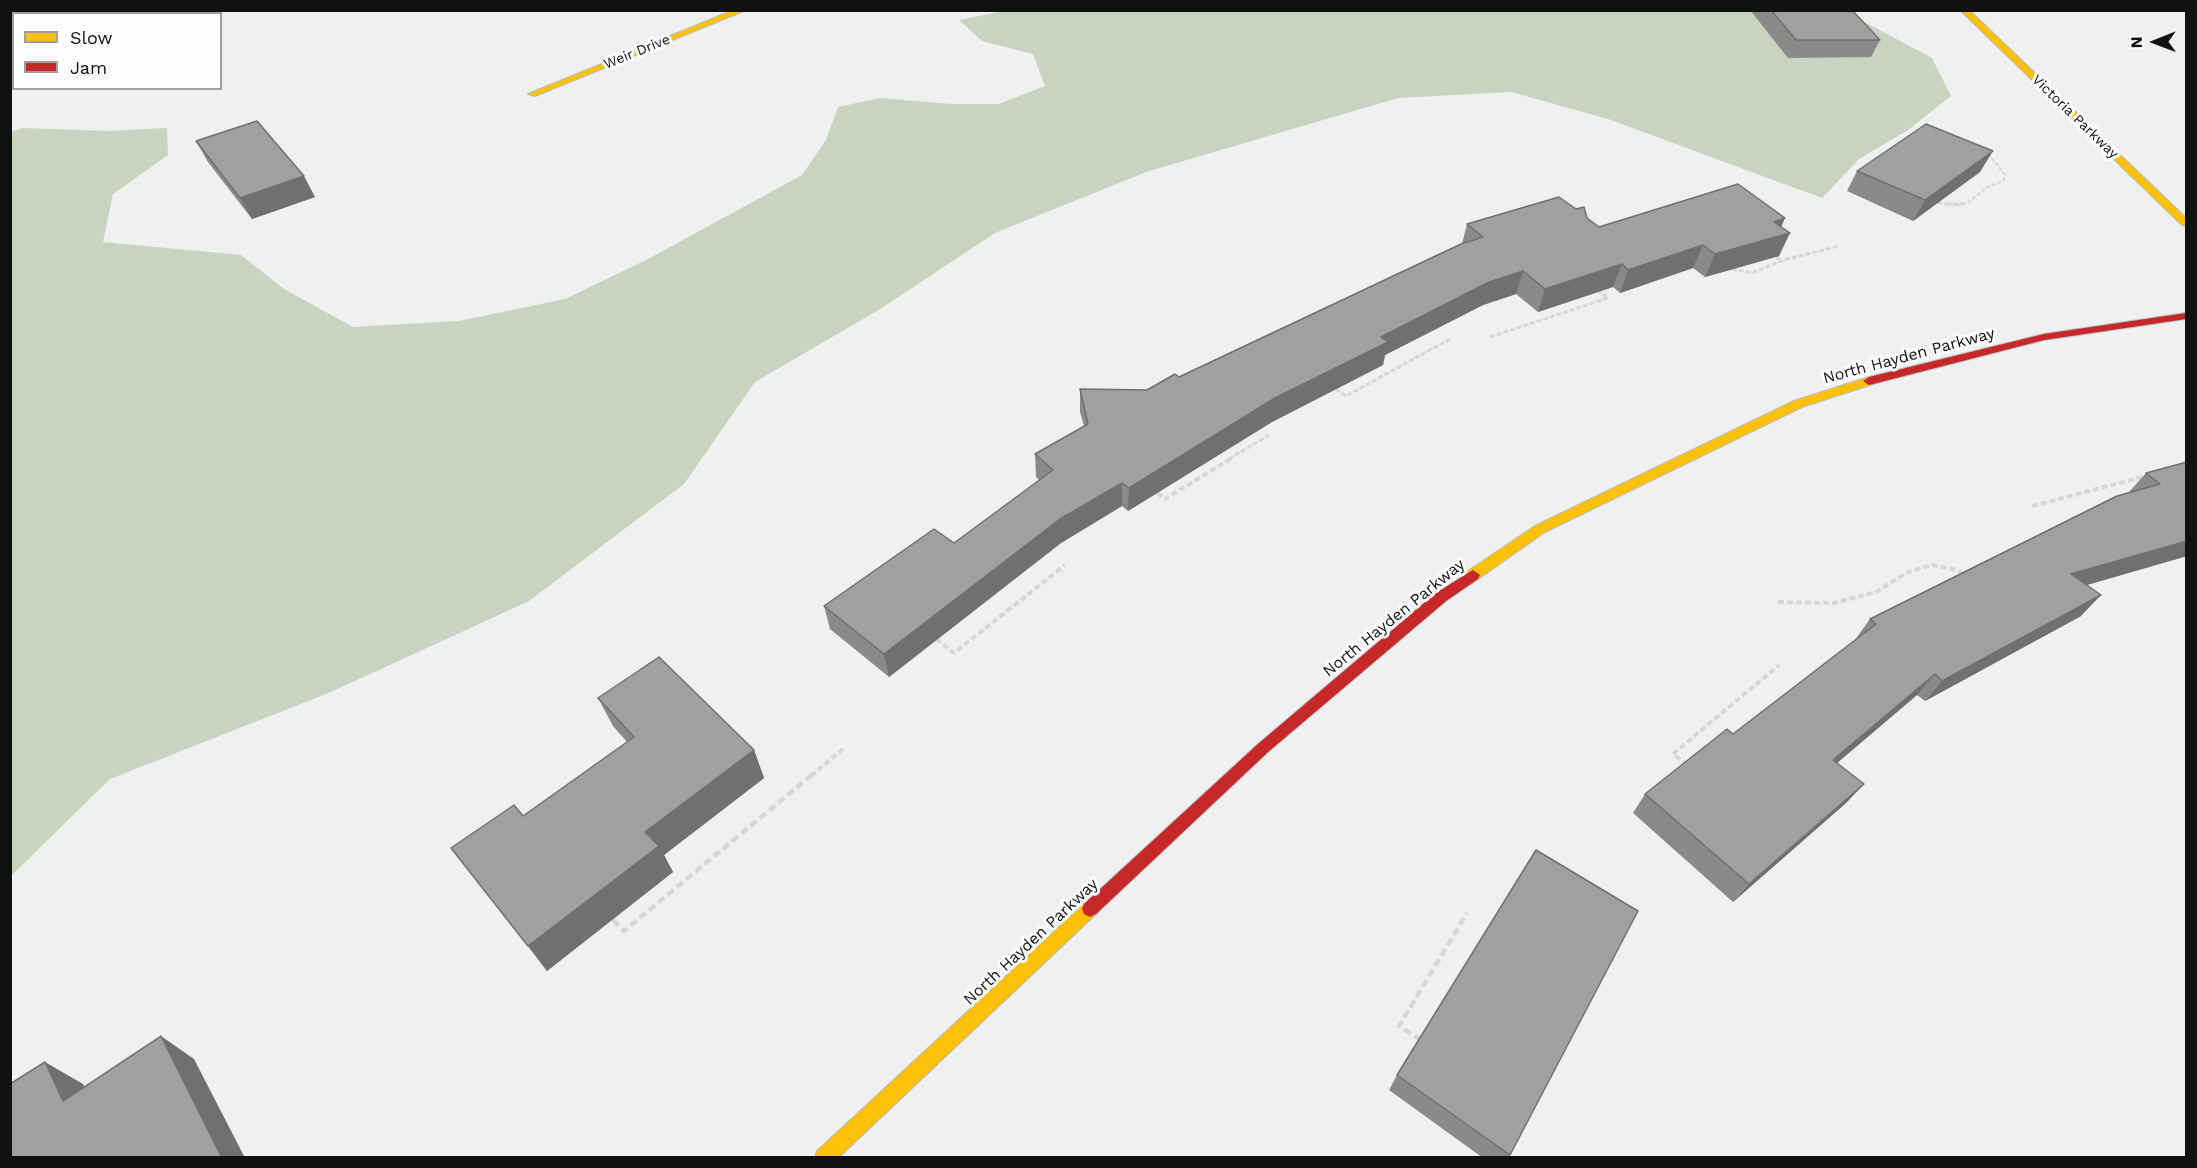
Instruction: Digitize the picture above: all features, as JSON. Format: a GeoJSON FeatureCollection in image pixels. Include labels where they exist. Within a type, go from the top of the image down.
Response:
{"type":"FeatureCollection","features":[{"type":"Feature","properties":{"kind":"street","name":"Weir Drive"},"geometry":{"type":"LineString","coordinates":[[532,94],[742,10]]}},
{"type":"Feature","properties":{"kind":"street","name":"Victoria Parkway"},"geometry":{"type":"LineString","coordinates":[[1964,10],[2187,223]]}},
{"type":"Feature","properties":{"kind":"street","name":"North Hayden Parkway"},"geometry":{"type":"LineString","coordinates":[[824,1158],[1263,748],[1441,597],[1540,529],[1798,404],[1896,373],[2044,337],[2187,316]]}},
{"type":"Feature","properties":{"kind":"path"},"geometry":{"type":"LineString","coordinates":[[1938,203],[1960,205],[1969,202],[1987,187],[2003,181],[2006,175],[1982,147]]}},
{"type":"Feature","properties":{"kind":"path"},"geometry":{"type":"LineString","coordinates":[[1732,269],[1752,273],[1782,261],[1839,246]]}},
{"type":"Feature","properties":{"kind":"path"},"geometry":{"type":"LineString","coordinates":[[1776,256],[1782,261]]}},
{"type":"Feature","properties":{"kind":"path"},"geometry":{"type":"LineString","coordinates":[[1490,337],[1608,298],[1599,292]]}},
{"type":"Feature","properties":{"kind":"path"},"geometry":{"type":"LineString","coordinates":[[1336,389],[1346,396],[1452,338]]}},
{"type":"Feature","properties":{"kind":"path"},"geometry":{"type":"LineString","coordinates":[[1157,493],[1165,500],[1269,435]]}},
{"type":"Feature","properties":{"kind":"path"},"geometry":{"type":"LineString","coordinates":[[2032,506],[2148,475]]}},
{"type":"Feature","properties":{"kind":"path"},"geometry":{"type":"LineString","coordinates":[[936,639],[954,653],[1065,565]]}},
{"type":"Feature","properties":{"kind":"path"},"geometry":{"type":"LineString","coordinates":[[1778,602],[1834,603],[1876,592],[1908,572],[1932,566],[1957,570],[1973,579]]}},
{"type":"Feature","properties":{"kind":"path"},"geometry":{"type":"LineString","coordinates":[[1690,768],[1673,754],[1779,665]]}},
{"type":"Feature","properties":{"kind":"path"},"geometry":{"type":"LineString","coordinates":[[613,920],[624,931],[844,748]]}},
{"type":"Feature","properties":{"kind":"path"},"geometry":{"type":"LineString","coordinates":[[1421,1040],[1399,1026],[1467,913]]}},
{"type":"Feature","properties":{"kind":"green space"},"geometry":{"type":"Polygon","coordinates":[[[1004,11],[1844,11],[1932,58],[1951,96],[1908,130],[1859,159],[1822,198],[1608,119],[1511,92],[1398,98],[1146,172],[995,233],[877,311],[755,382],[684,484],[529,601],[331,692],[110,779],[11,876],[11,132],[22,128],[110,131],[167,128],[168,155],[113,194],[103,242],[241,255],[284,289],[353,327],[459,321],[565,299],[648,259],[802,175],[826,140],[838,107],[880,98],[951,104],[999,104],[1045,86],[1033,54],[982,41],[959,20],[1004,11]]]}},
{"type":"Feature","properties":{"kind":"building"},"geometry":{"type":"Polygon","coordinates":[[[1771,10],[1852,10],[1880,40],[1796,40],[1771,10]]]}},
{"type":"Feature","properties":{"kind":"building"},"geometry":{"type":"Polygon","coordinates":[[[257,121],[304,176],[240,198],[196,141],[257,121]]]}},
{"type":"Feature","properties":{"kind":"building"},"geometry":{"type":"Polygon","coordinates":[[[1926,124],[1993,151],[1925,200],[1857,171],[1926,124]]]}},
{"type":"Feature","properties":{"kind":"building"},"geometry":{"type":"Polygon","coordinates":[[[1738,184],[1785,218],[1774,222],[1790,233],[1715,254],[1703,245],[1628,270],[1622,264],[1545,289],[1523,271],[1489,282],[1381,337],[1388,342],[1275,398],[1129,488],[1122,483],[1060,519],[884,654],[824,606],[934,529],[954,543],[1053,470],[1035,454],[1088,424],[1080,389],[1147,390],[1175,374],[1179,377],[1461,244],[1483,237],[1467,224],[1559,197],[1576,209],[1584,207],[1587,218],[1599,227],[1738,184]]]}},
{"type":"Feature","properties":{"kind":"building"},"geometry":{"type":"Polygon","coordinates":[[[2187,462],[2187,541],[2071,574],[2101,595],[1942,681],[1935,674],[1833,760],[1864,784],[1749,884],[1645,794],[1727,729],[1733,734],[1876,624],[1870,619],[2117,496],[2160,484],[2146,473],[2187,462]]]}},
{"type":"Feature","properties":{"kind":"building"},"geometry":{"type":"Polygon","coordinates":[[[659,657],[754,750],[645,832],[659,846],[528,946],[451,848],[514,805],[523,816],[634,737],[598,698],[659,657]]]}},
{"type":"Feature","properties":{"kind":"building"},"geometry":{"type":"Polygon","coordinates":[[[1536,850],[1638,911],[1510,1155],[1397,1075],[1536,850]]]}},
{"type":"Feature","properties":{"kind":"building"},"geometry":{"type":"Polygon","coordinates":[[[161,1036],[222,1158],[10,1158],[10,1084],[45,1062],[63,1101],[161,1036]]]}},
{"type":"Feature","properties":{"kind":"traffic: slow"},"geometry":{"type":"LineString","coordinates":[[532,94],[742,10]]}},
{"type":"Feature","properties":{"kind":"traffic: slow"},"geometry":{"type":"LineString","coordinates":[[1964,10],[2186,223]]}},
{"type":"Feature","properties":{"kind":"traffic: slow"},"geometry":{"type":"LineString","coordinates":[[1473,575],[1540,529],[1798,404],[1869,381]]}},
{"type":"Feature","properties":{"kind":"traffic: slow"},"geometry":{"type":"LineString","coordinates":[[824,1158],[1090,909]]}},
{"type":"Feature","properties":{"kind":"traffic: jam"},"geometry":{"type":"LineString","coordinates":[[1869,381],[2044,337],[2186,316]]}},
{"type":"Feature","properties":{"kind":"traffic: jam"},"geometry":{"type":"LineString","coordinates":[[1090,909],[1263,748],[1441,597],[1473,575]]}}]}
